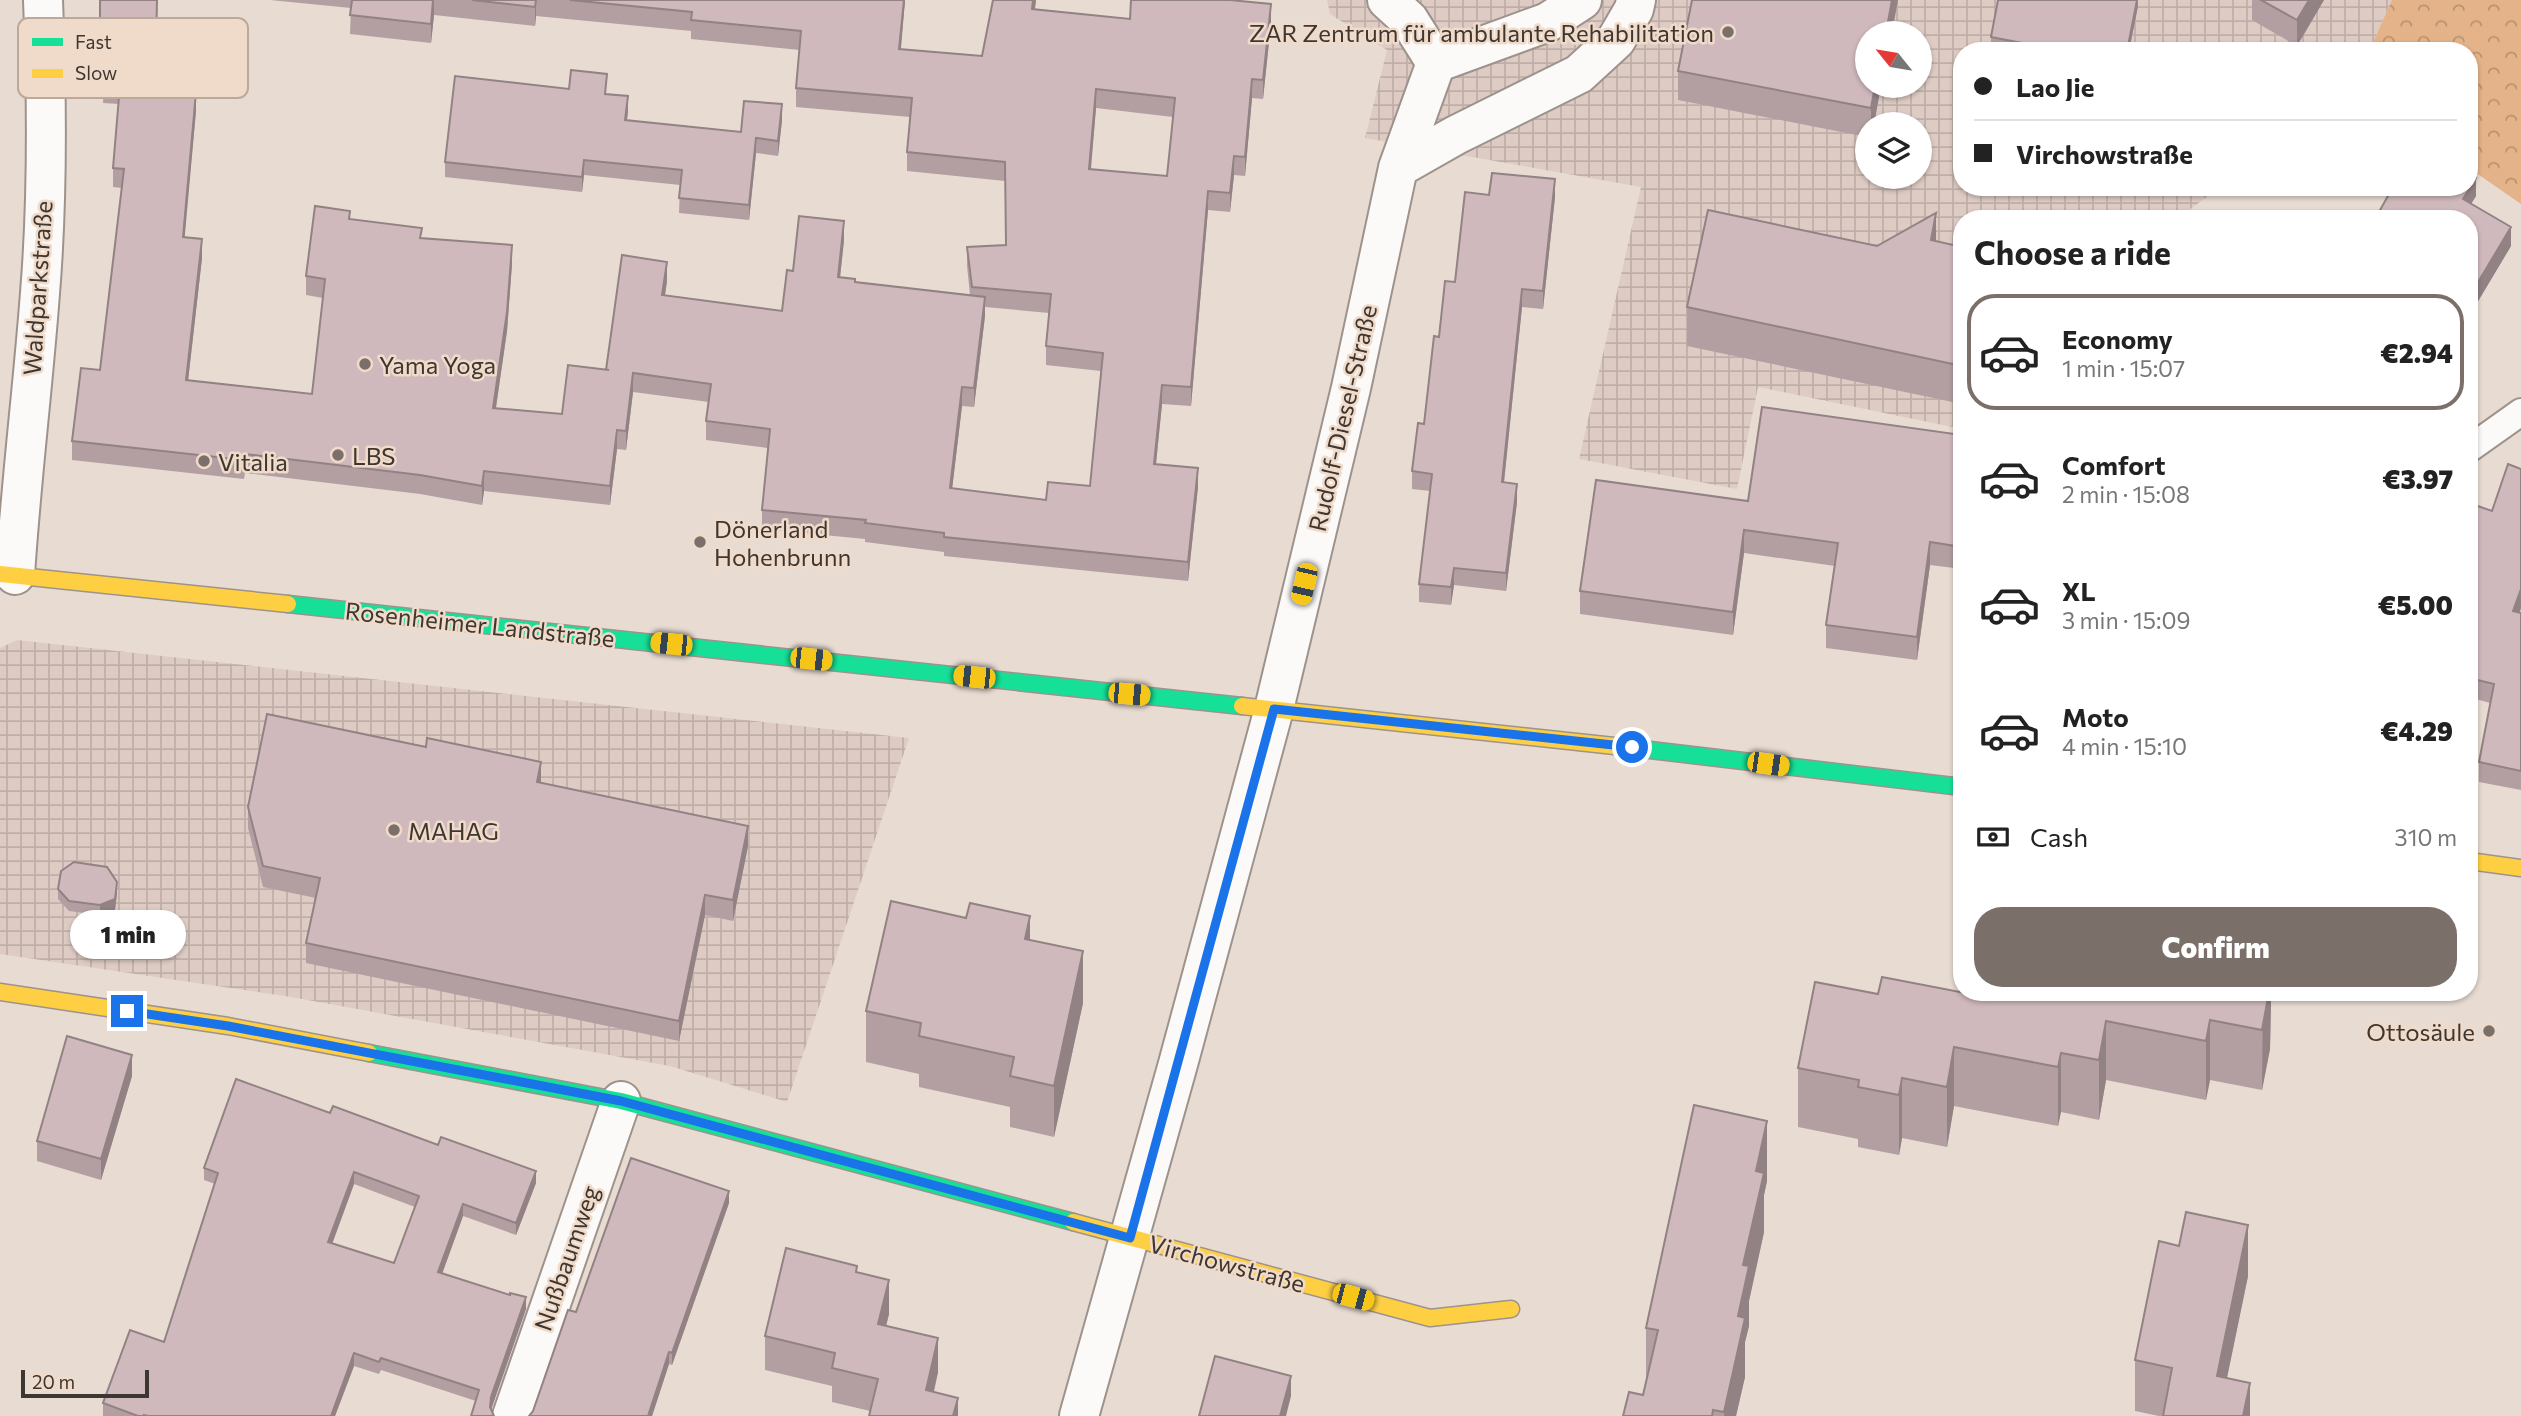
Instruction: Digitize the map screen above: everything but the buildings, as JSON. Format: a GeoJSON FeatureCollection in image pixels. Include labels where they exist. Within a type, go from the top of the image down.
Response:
{"type":"FeatureCollection","features":[{"type":"Feature","properties":{"kind":"main road","name":"Rosenheimer Landstraße"},"geometry":{"type":"LineString","coordinates":[[7,574],[1659,750],[1953,787]]}},
{"type":"Feature","properties":{"kind":"main road"},"geometry":{"type":"LineString","coordinates":[[2478,862],[2521,868]]}},
{"type":"Feature","properties":{"kind":"main road","name":"Virchowstraße"},"geometry":{"type":"LineString","coordinates":[[0,992],[228,1026],[621,1101],[1430,1318],[1511,1309]]}},
{"type":"Feature","properties":{"kind":"street","name":"Waldparkstraße"},"geometry":{"type":"LineString","coordinates":[[44,0],[44,18]]}},
{"type":"Feature","properties":{"kind":"street"},"geometry":{"type":"LineString","coordinates":[[1387,0],[1409,20],[1436,63],[1548,22],[1582,0]]}},
{"type":"Feature","properties":{"kind":"street"},"geometry":{"type":"LineString","coordinates":[[1398,168],[1456,135],[1578,74],[1616,40],[1634,9],[1636,0]]}},
{"type":"Feature","properties":{"kind":"street","name":"Rudolf-Diesel-Straße"},"geometry":{"type":"LineString","coordinates":[[1079,1416],[1274,709],[1351,388],[1398,168],[1436,63]]}},
{"type":"Feature","properties":{"kind":"street","name":"Waldparkstraße"},"geometry":{"type":"LineString","coordinates":[[7,574],[20,492],[40,292],[47,98]]}},
{"type":"Feature","properties":{"kind":"street","name":"Nußbaumweg"},"geometry":{"type":"LineString","coordinates":[[512,1416],[621,1101]]}},
{"type":"Feature","properties":{"kind":"lane"},"geometry":{"type":"LineString","coordinates":[[2478,443],[2521,412]]}},
{"type":"Feature","properties":{"kind":"shaded area"},"geometry":{"type":"Polygon","coordinates":[[[1327,0],[2392,0],[2373,42],[1953,42],[1953,196],[2208,196],[2189,210],[1953,210],[1953,427],[1758,387],[1737,489],[1579,459],[1641,187],[1365,138],[1387,50],[1330,14],[1327,0]]]}},
{"type":"Feature","properties":{"kind":"shaded area","name":"MAHAG"},"geometry":{"type":"Polygon","coordinates":[[[17,640],[909,738],[787,1102],[670,1066],[291,997],[0,954],[0,648],[17,640]]]}},
{"type":"Feature","properties":{"kind":"green space"},"geometry":{"type":"Polygon","coordinates":[[[2392,0],[2521,0],[2521,204],[2478,174],[2478,42],[2373,42],[2392,0]]]}},
{"type":"Feature","properties":{"kind":"traffic: fast"},"geometry":{"type":"LineString","coordinates":[[288,604],[1242,706]]}},
{"type":"Feature","properties":{"kind":"traffic: fast"},"geometry":{"type":"LineString","coordinates":[[1633,748],[1953,786]]}},
{"type":"Feature","properties":{"kind":"traffic: fast"},"geometry":{"type":"LineString","coordinates":[[369,1053],[621,1101],[1073,1222]]}},
{"type":"Feature","properties":{"kind":"traffic: slow"},"geometry":{"type":"LineString","coordinates":[[0,574],[288,604]]}},
{"type":"Feature","properties":{"kind":"traffic: slow"},"geometry":{"type":"LineString","coordinates":[[1242,706],[1633,748]]}},
{"type":"Feature","properties":{"kind":"traffic: slow"},"geometry":{"type":"LineString","coordinates":[[2478,862],[2521,868]]}},
{"type":"Feature","properties":{"kind":"traffic: slow"},"geometry":{"type":"LineString","coordinates":[[0,992],[228,1026],[369,1053]]}},
{"type":"Feature","properties":{"kind":"traffic: slow"},"geometry":{"type":"LineString","coordinates":[[1073,1222],[1430,1318],[1511,1309]]}},
{"type":"Feature","properties":{"kind":"place","name":"ZAR Zentrum für ambulante Rehabilitation"},"geometry":{"type":"Point","coordinates":[1728,32]}},
{"type":"Feature","properties":{"kind":"place","name":"Yama Yoga"},"geometry":{"type":"Point","coordinates":[365,364]}},
{"type":"Feature","properties":{"kind":"place","name":"LBS"},"geometry":{"type":"Point","coordinates":[338,455]}},
{"type":"Feature","properties":{"kind":"place","name":"Vitalia"},"geometry":{"type":"Point","coordinates":[204,461]}},
{"type":"Feature","properties":{"kind":"place","name":"Dönerland Hohenbrunn"},"geometry":{"type":"Point","coordinates":[700,542]}},
{"type":"Feature","properties":{"kind":"place","name":"MAHAG"},"geometry":{"type":"Point","coordinates":[394,830]}},
{"type":"Feature","properties":{"kind":"place","name":"Ottosäule"},"geometry":{"type":"Point","coordinates":[2489,1031]}},
{"type":"Feature","properties":{"kind":"route"},"geometry":{"type":"LineString","coordinates":[[127,1011],[228,1026],[621,1101],[1130,1238],[1274,709],[1632,747]]}}]}
